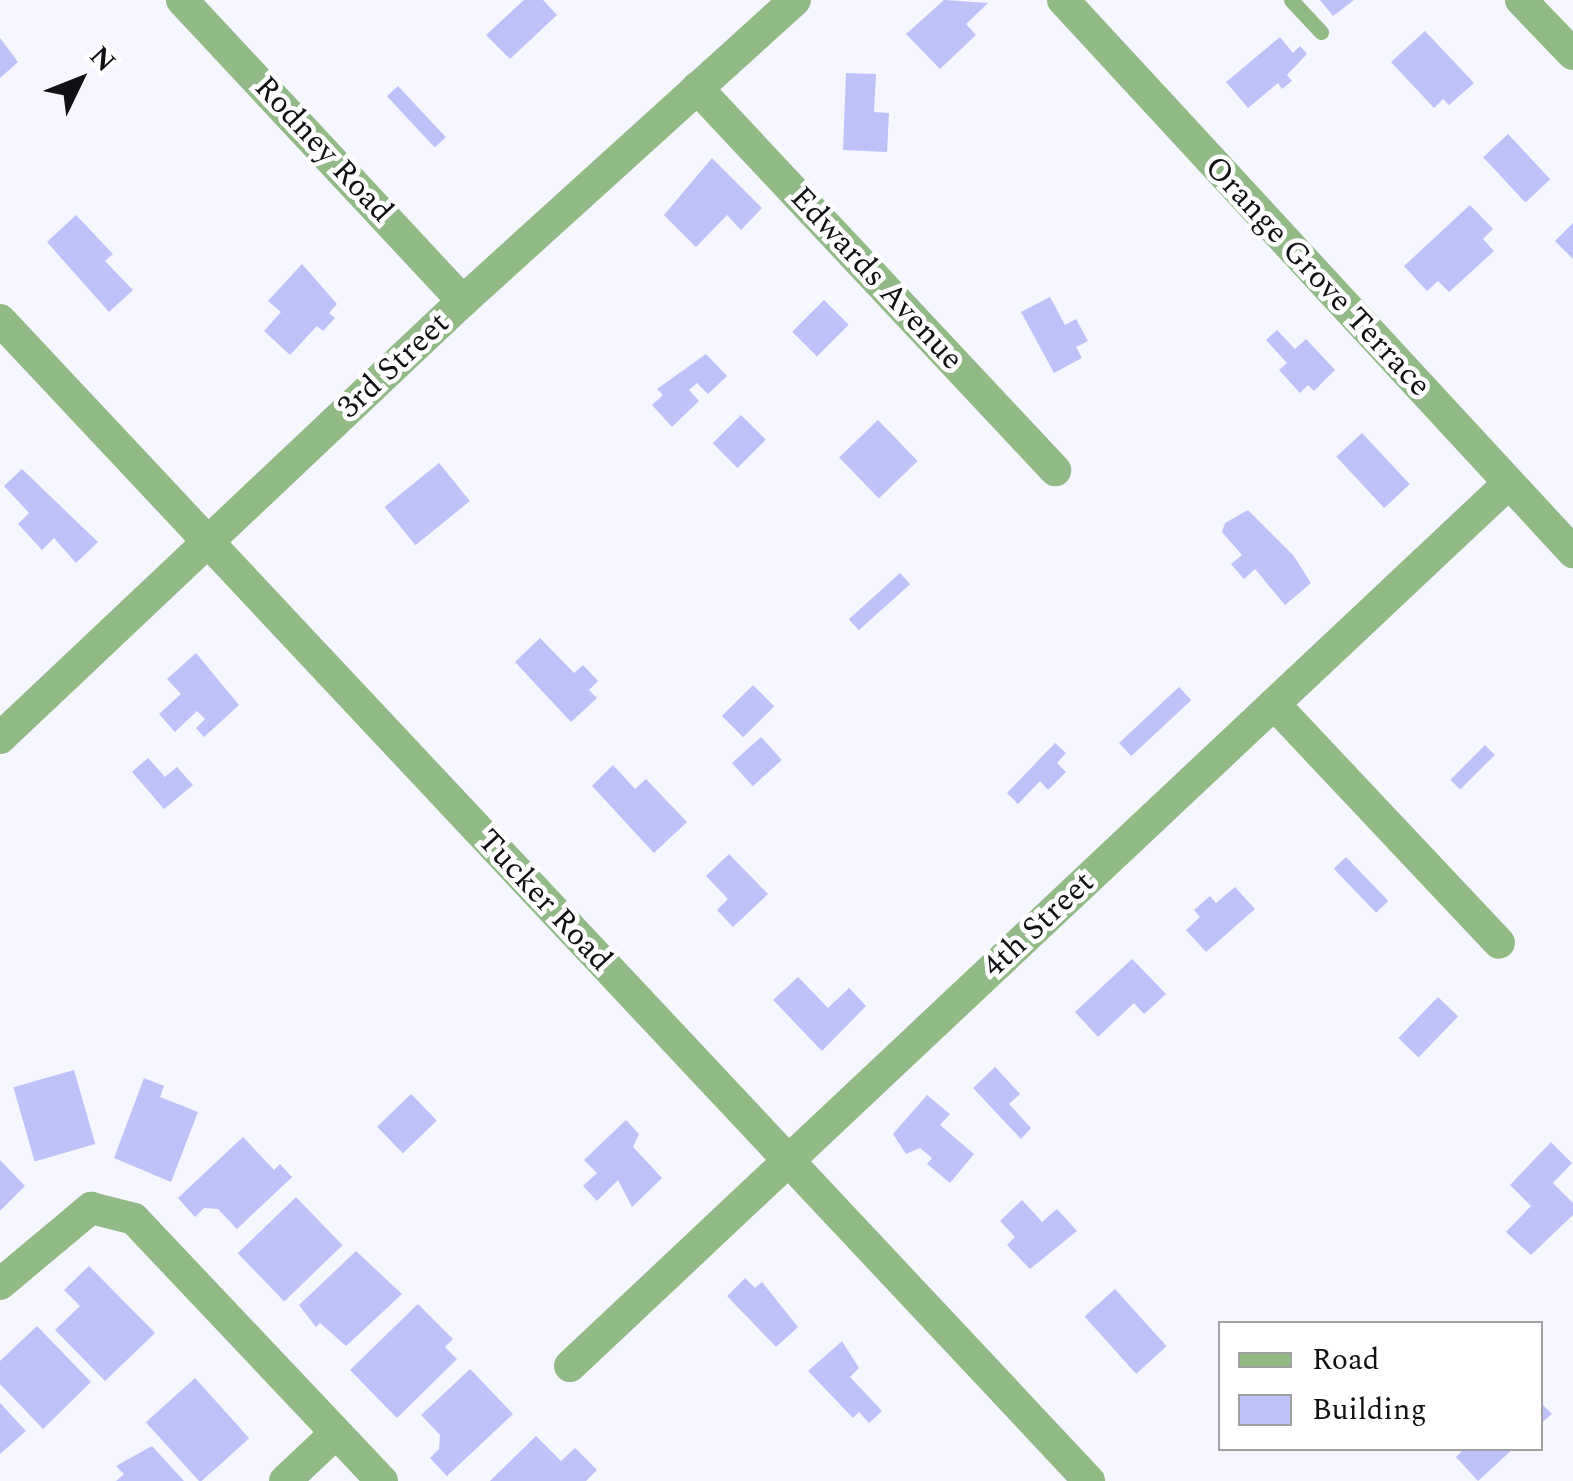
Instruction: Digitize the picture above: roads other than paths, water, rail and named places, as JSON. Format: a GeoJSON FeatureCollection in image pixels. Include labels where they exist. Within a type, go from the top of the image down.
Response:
{"type":"FeatureCollection","features":[{"type":"Feature","properties":{"kind":"street","name":"Rodney Road"},"geometry":{"type":"LineString","coordinates":[[182,0],[464,300]]}},
{"type":"Feature","properties":{"kind":"street","name":"3rd Street"},"geometry":{"type":"LineString","coordinates":[[0,738],[464,300],[794,0]]}},
{"type":"Feature","properties":{"kind":"street","name":"Orange Grove Terrace"},"geometry":{"type":"LineString","coordinates":[[1063,0],[1573,552]]}},
{"type":"Feature","properties":{"kind":"street"},"geometry":{"type":"LineString","coordinates":[[1521,0],[1573,54]]}},
{"type":"Feature","properties":{"kind":"street","name":"Edwards Avenue"},"geometry":{"type":"LineString","coordinates":[[697,88],[1055,470]]}},
{"type":"Feature","properties":{"kind":"street","name":"Tucker Road"},"geometry":{"type":"LineString","coordinates":[[0,320],[1089,1481]]}},
{"type":"Feature","properties":{"kind":"street","name":"4th Street"},"geometry":{"type":"LineString","coordinates":[[570,1366],[1508,484]]}},
{"type":"Feature","properties":{"kind":"street"},"geometry":{"type":"LineString","coordinates":[[1274,704],[1499,943]]}},
{"type":"Feature","properties":{"kind":"street"},"geometry":{"type":"LineString","coordinates":[[0,1284],[75,1216],[92,1208],[134,1219],[382,1481]]}},
{"type":"Feature","properties":{"kind":"street"},"geometry":{"type":"LineString","coordinates":[[285,1481],[336,1433]]}},
{"type":"Feature","properties":{"kind":"lane"},"geometry":{"type":"LineString","coordinates":[[1291,0],[1322,32]]}}]}
